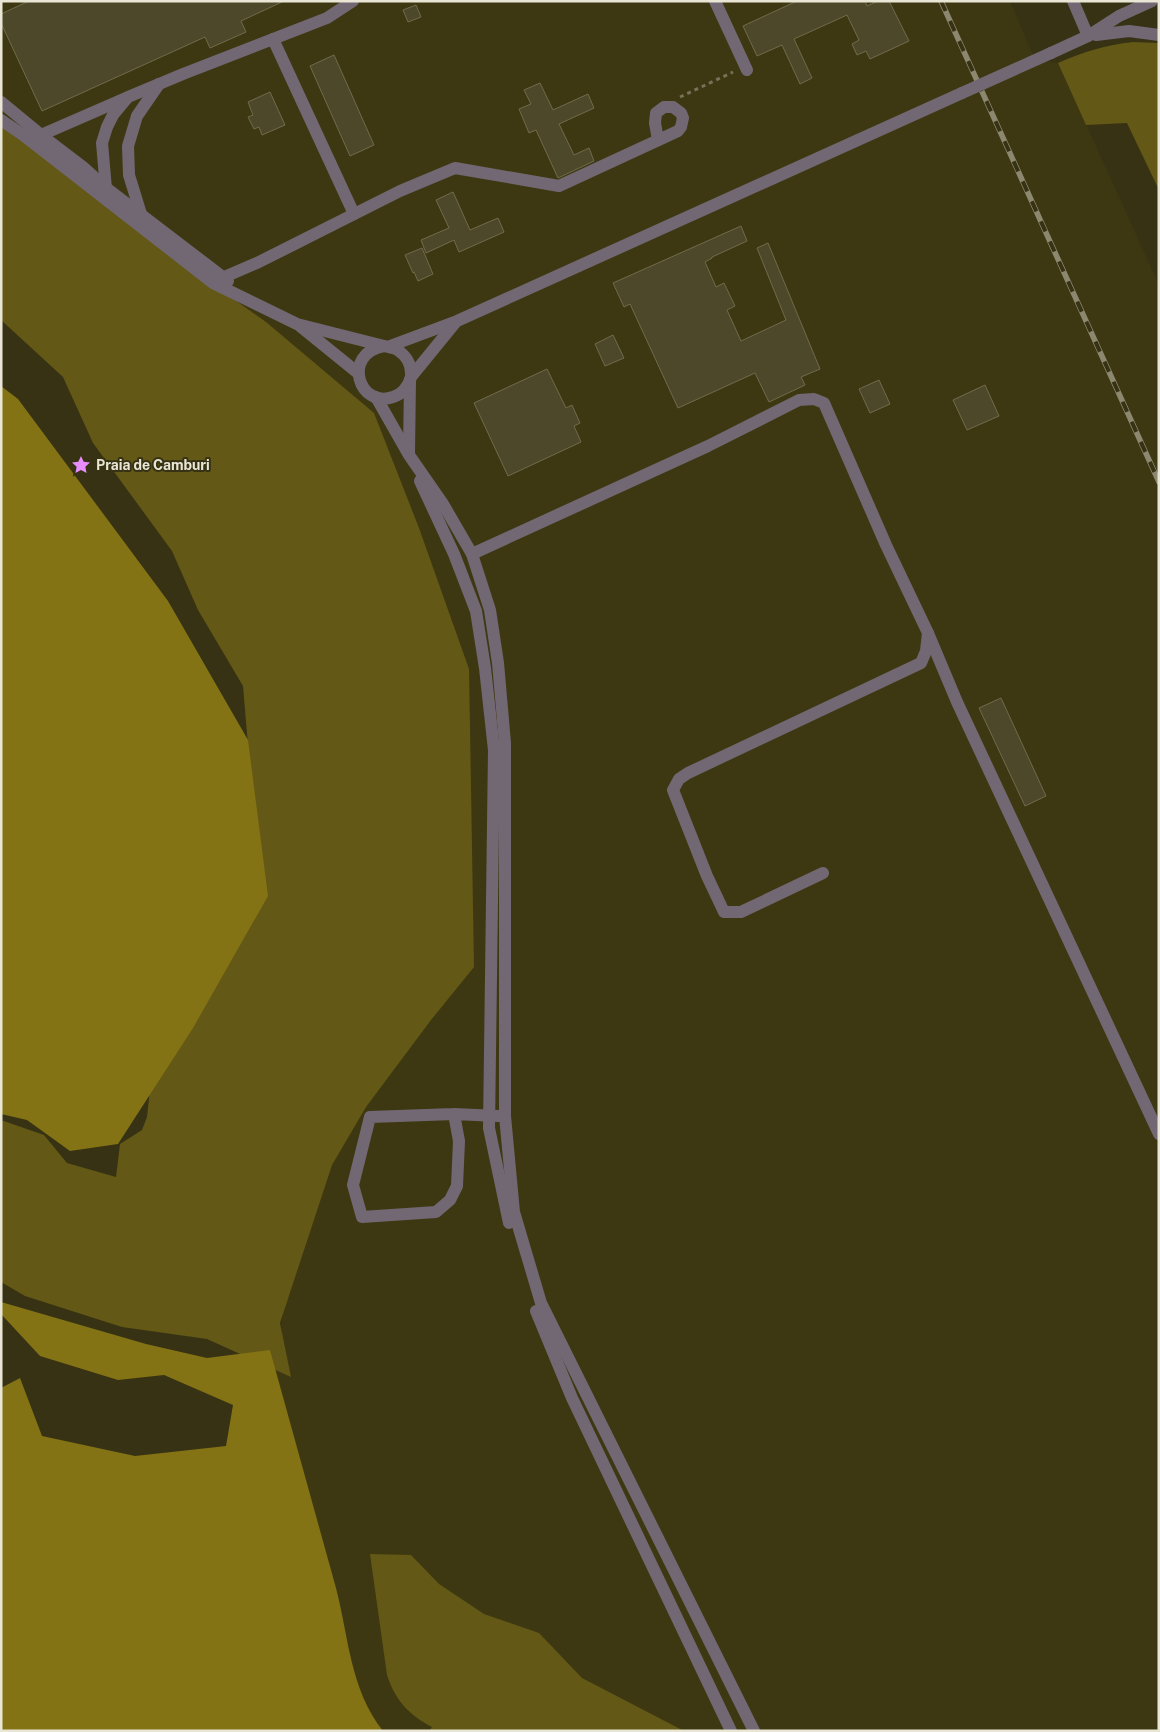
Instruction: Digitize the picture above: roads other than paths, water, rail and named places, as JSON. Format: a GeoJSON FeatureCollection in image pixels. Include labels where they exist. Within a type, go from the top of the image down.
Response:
{"type":"FeatureCollection","features":[{"type":"Feature","properties":{"kind":"street"},"geometry":{"type":"LineString","coordinates":[[41,135],[159,84],[327,18],[353,1]]}},
{"type":"Feature","properties":{"kind":"street"},"geometry":{"type":"LineString","coordinates":[[715,1],[742,70]]}},
{"type":"Feature","properties":{"kind":"street"},"geometry":{"type":"LineString","coordinates":[[1073,1],[1088,36]]}},
{"type":"Feature","properties":{"kind":"street"},"geometry":{"type":"LineString","coordinates":[[457,321],[410,379],[403,392],[390,398],[376,397],[369,394],[364,388],[358,373],[359,365],[369,351],[376,347],[387,346],[457,321],[1088,36],[1119,16],[1152,1]]}},
{"type":"Feature","properties":{"kind":"street"},"geometry":{"type":"LineString","coordinates":[[1088,36],[1129,31],[1159,35]]}},
{"type":"Feature","properties":{"kind":"street"},"geometry":{"type":"LineString","coordinates":[[273,39],[354,214]]}},
{"type":"Feature","properties":{"kind":"street"},"geometry":{"type":"LineString","coordinates":[[141,214],[129,175],[128,146],[137,116],[159,84]]}},
{"type":"Feature","properties":{"kind":"street"},"geometry":{"type":"LineString","coordinates":[[108,201],[105,187],[102,144],[113,115],[128,97]]}},
{"type":"Feature","properties":{"kind":"street"},"geometry":{"type":"LineString","coordinates":[[1,102],[83,167],[105,187],[222,278],[297,324],[358,373]]}},
{"type":"Feature","properties":{"kind":"street"},"geometry":{"type":"LineString","coordinates":[[1,120],[23,134],[213,283],[297,324],[387,346],[396,349],[407,358],[411,370],[409,455],[454,554],[476,611],[485,668],[494,750],[489,1128],[505,1211],[533,1304],[572,1398],[731,1731]]}},
{"type":"Feature","properties":{"kind":"street"},"geometry":{"type":"LineString","coordinates":[[222,278],[259,262],[400,191],[455,168],[559,186],[658,140]]}},
{"type":"Feature","properties":{"kind":"street"},"geometry":{"type":"LineString","coordinates":[[376,397],[409,455],[443,504],[472,554],[490,610],[498,663],[505,743],[505,1116],[514,1212],[541,1303],[588,1401],[754,1731]]}},
{"type":"Feature","properties":{"kind":"street"},"geometry":{"type":"LineString","coordinates":[[472,554],[708,446],[800,400],[814,399],[824,403],[886,545],[928,633],[957,702],[1159,1134]]}},
{"type":"Feature","properties":{"kind":"street"},"geometry":{"type":"LineString","coordinates":[[823,873],[741,912],[724,912],[707,876],[673,790],[675,785],[679,779],[688,773],[921,663],[926,651],[928,633]]}},
{"type":"Feature","properties":{"kind":"street"},"geometry":{"type":"LineString","coordinates":[[454,1114],[459,1141],[457,1186],[450,1200],[436,1212],[362,1217],[353,1185],[370,1117],[454,1114],[505,1116]]}},
{"type":"Feature","properties":{"kind":"railway"},"geometry":{"type":"LineString","coordinates":[[941,1],[1159,482]]}},
{"type":"Feature","properties":{"kind":"place","name":"Praia de Camburi"},"geometry":{"type":"Point","coordinates":[81,465]}}]}
